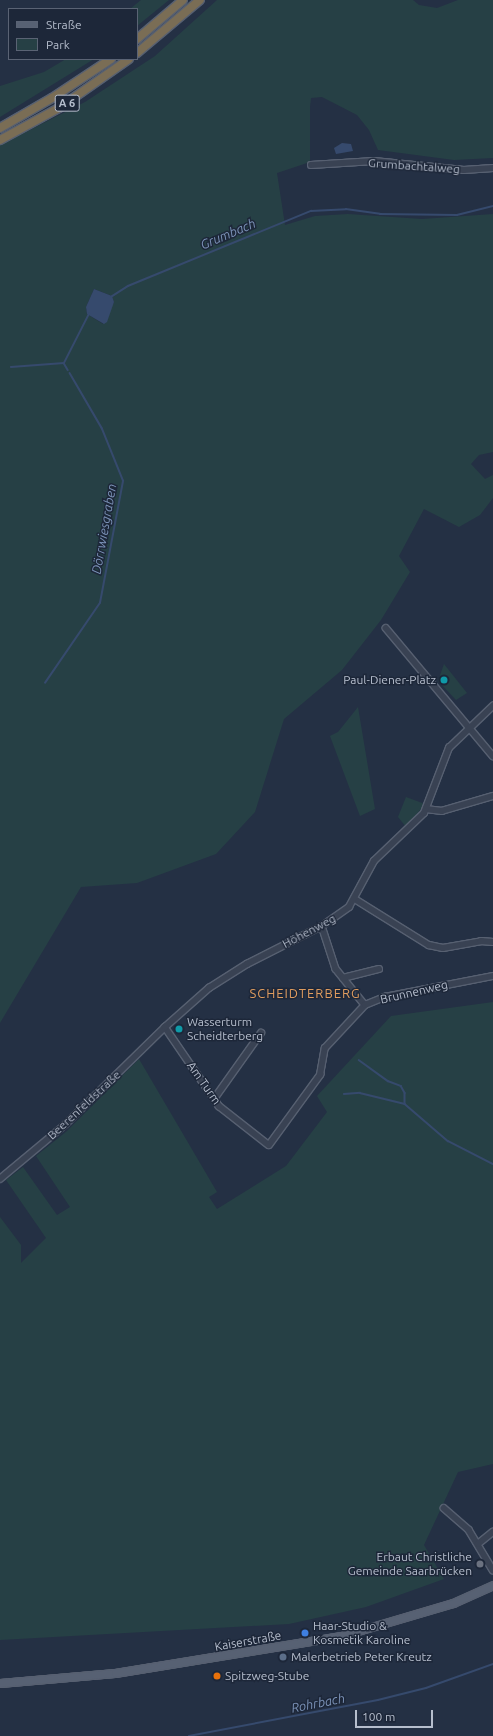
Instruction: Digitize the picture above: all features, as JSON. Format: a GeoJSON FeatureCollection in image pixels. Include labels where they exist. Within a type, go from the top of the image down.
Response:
{"type":"FeatureCollection","features":[{"type":"Feature","properties":{"kind":"highway"},"geometry":{"type":"LineString","coordinates":[[138,38],[183,0]]}},
{"type":"Feature","properties":{"kind":"highway"},"geometry":{"type":"LineString","coordinates":[[138,52],[200,0]]}},
{"type":"Feature","properties":{"kind":"highway","name":"A 6"},"geometry":{"type":"LineString","coordinates":[[0,128],[65,90],[110,60]]}},
{"type":"Feature","properties":{"kind":"highway","name":"A 6"},"geometry":{"type":"LineString","coordinates":[[0,140],[59,108],[128,60]]}},
{"type":"Feature","properties":{"kind":"main road","name":"Kaiserstraße"},"geometry":{"type":"LineString","coordinates":[[0,1683],[115,1673],[341,1636],[442,1606],[493,1585]]}},
{"type":"Feature","properties":{"kind":"street","name":"Grumbachtalweg"},"geometry":{"type":"LineString","coordinates":[[311,165],[374,161],[456,170],[493,168]]}},
{"type":"Feature","properties":{"kind":"street"},"geometry":{"type":"LineString","coordinates":[[386,628],[472,725],[475,734],[493,756]]}},
{"type":"Feature","properties":{"kind":"street","name":"Höhenweg"},"geometry":{"type":"LineString","coordinates":[[165,1027],[209,988],[246,964],[322,926],[346,910],[355,899],[374,861],[420,818],[426,809],[444,754],[493,706]]}},
{"type":"Feature","properties":{"kind":"street"},"geometry":{"type":"LineString","coordinates":[[426,809],[442,811],[493,796]]}},
{"type":"Feature","properties":{"kind":"street"},"geometry":{"type":"LineString","coordinates":[[355,899],[429,945],[443,948],[480,941],[493,942]]}},
{"type":"Feature","properties":{"kind":"street"},"geometry":{"type":"LineString","coordinates":[[322,926],[333,964],[365,1005]]}},
{"type":"Feature","properties":{"kind":"street"},"geometry":{"type":"LineString","coordinates":[[343,978],[379,969]]}},
{"type":"Feature","properties":{"kind":"street","name":"Brunnenweg"},"geometry":{"type":"LineString","coordinates":[[269,1146],[320,1075],[325,1048],[365,1005],[385,997],[493,976]]}},
{"type":"Feature","properties":{"kind":"street","name":"Am Turm"},"geometry":{"type":"LineString","coordinates":[[165,1027],[214,1099],[226,1112],[269,1146]]}},
{"type":"Feature","properties":{"kind":"street","name":"Beerenfeldstraße"},"geometry":{"type":"LineString","coordinates":[[1,1177],[66,1124],[165,1027]]}},
{"type":"Feature","properties":{"kind":"street"},"geometry":{"type":"LineString","coordinates":[[214,1099],[261,1033]]}},
{"type":"Feature","properties":{"kind":"street"},"geometry":{"type":"LineString","coordinates":[[444,1508],[469,1530],[493,1570]]}},
{"type":"Feature","properties":{"kind":"street"},"geometry":{"type":"LineString","coordinates":[[478,1544],[493,1532]]}},
{"type":"Feature","properties":{"kind":"green space"},"geometry":{"type":"Polygon","coordinates":[[[141,0],[169,0],[138,25],[138,8],[131,8],[141,0]]]}},
{"type":"Feature","properties":{"kind":"green space"},"geometry":{"type":"Polygon","coordinates":[[[217,0],[413,0],[419,5],[437,8],[458,0],[493,0],[493,158],[454,160],[378,150],[369,130],[357,115],[322,97],[311,98],[310,162],[277,173],[285,225],[315,216],[348,214],[422,219],[493,214],[493,452],[479,455],[471,464],[485,479],[493,475],[493,498],[480,515],[459,527],[424,509],[399,556],[410,572],[381,620],[342,670],[284,719],[255,812],[216,854],[137,883],[81,887],[0,1023],[0,145],[85,102],[155,56],[217,0]],[[94,289],[86,307],[87,314],[103,324],[114,302],[112,296],[94,289]]]}},
{"type":"Feature","properties":{"kind":"green space"},"geometry":{"type":"Polygon","coordinates":[[[64,60],[92,60],[0,117],[0,86],[44,72],[64,60]]]}},
{"type":"Feature","properties":{"kind":"green space"},"geometry":{"type":"Polygon","coordinates":[[[444,664],[467,693],[456,700],[438,681],[444,664]]]}},
{"type":"Feature","properties":{"kind":"green space"},"geometry":{"type":"Polygon","coordinates":[[[358,707],[375,809],[360,816],[330,736],[338,732],[358,707]]]}},
{"type":"Feature","properties":{"kind":"green space"},"geometry":{"type":"Polygon","coordinates":[[[406,797],[425,804],[406,827],[398,817],[406,797]]]}},
{"type":"Feature","properties":{"kind":"green space"},"geometry":{"type":"Polygon","coordinates":[[[493,1002],[493,1464],[458,1472],[424,1545],[444,1579],[366,1607],[289,1624],[0,1640],[0,1217],[21,1245],[21,1263],[46,1238],[6,1180],[23,1167],[57,1215],[70,1207],[36,1156],[67,1131],[139,1059],[217,1192],[209,1197],[217,1209],[286,1166],[327,1112],[317,1096],[391,1016],[493,1002]]]}},
{"type":"Feature","properties":{"kind":"water"},"geometry":{"type":"Polygon","coordinates":[[[342,143],[351,144],[353,151],[336,154],[334,148],[342,143]]]}},
{"type":"Feature","properties":{"kind":"water"},"geometry":{"type":"Polygon","coordinates":[[[94,289],[112,296],[114,302],[107,322],[104,324],[87,314],[86,307],[94,289]]]}},
{"type":"Feature","properties":{"kind":"waterway","name":"Grumbach"},"geometry":{"type":"LineString","coordinates":[[111,297],[128,286],[311,211],[346,209],[380,214],[457,215],[493,206]]}},
{"type":"Feature","properties":{"kind":"waterway","name":"Dörrwiesgraben"},"geometry":{"type":"LineString","coordinates":[[11,367],[64,363],[89,314]]}},
{"type":"Feature","properties":{"kind":"waterway","name":"Dörrwiesgraben"},"geometry":{"type":"LineString","coordinates":[[64,363],[68,370]]}},
{"type":"Feature","properties":{"kind":"waterway","name":"Dörrwiesgraben"},"geometry":{"type":"LineString","coordinates":[[45,683],[100,603],[123,481],[102,429],[70,374]]}},
{"type":"Feature","properties":{"kind":"waterway"},"geometry":{"type":"LineString","coordinates":[[359,1060],[388,1081],[401,1086],[405,1093],[405,1104]]}},
{"type":"Feature","properties":{"kind":"waterway"},"geometry":{"type":"LineString","coordinates":[[344,1094],[360,1093],[405,1104],[448,1141],[493,1164]]}},
{"type":"Feature","properties":{"kind":"waterway","name":"Rohrbach"},"geometry":{"type":"LineString","coordinates":[[189,1736],[378,1700],[426,1688],[493,1664]]}},
{"type":"Feature","properties":{"kind":"place","name":"Paul-Diener-Platz"},"geometry":{"type":"Point","coordinates":[444,680]}},
{"type":"Feature","properties":{"kind":"place","name":"Wasserturm Scheidterberg"},"geometry":{"type":"Point","coordinates":[179,1029]}},
{"type":"Feature","properties":{"kind":"place","name":"Erbaut Christliche Gemeinde Saarbrücken"},"geometry":{"type":"Point","coordinates":[480,1564]}},
{"type":"Feature","properties":{"kind":"place","name":"Haar-Studio & Kosmetik Karoline"},"geometry":{"type":"Point","coordinates":[305,1633]}},
{"type":"Feature","properties":{"kind":"place","name":"Malerbetrieb Peter Kreutz"},"geometry":{"type":"Point","coordinates":[283,1657]}},
{"type":"Feature","properties":{"kind":"place","name":"Spitzweg-Stube"},"geometry":{"type":"Point","coordinates":[217,1676]}},
{"type":"Feature","properties":{"kind":"district","name":"SCHEIDTERBERG"},"geometry":{"type":"Point","coordinates":[305,993]}}]}
